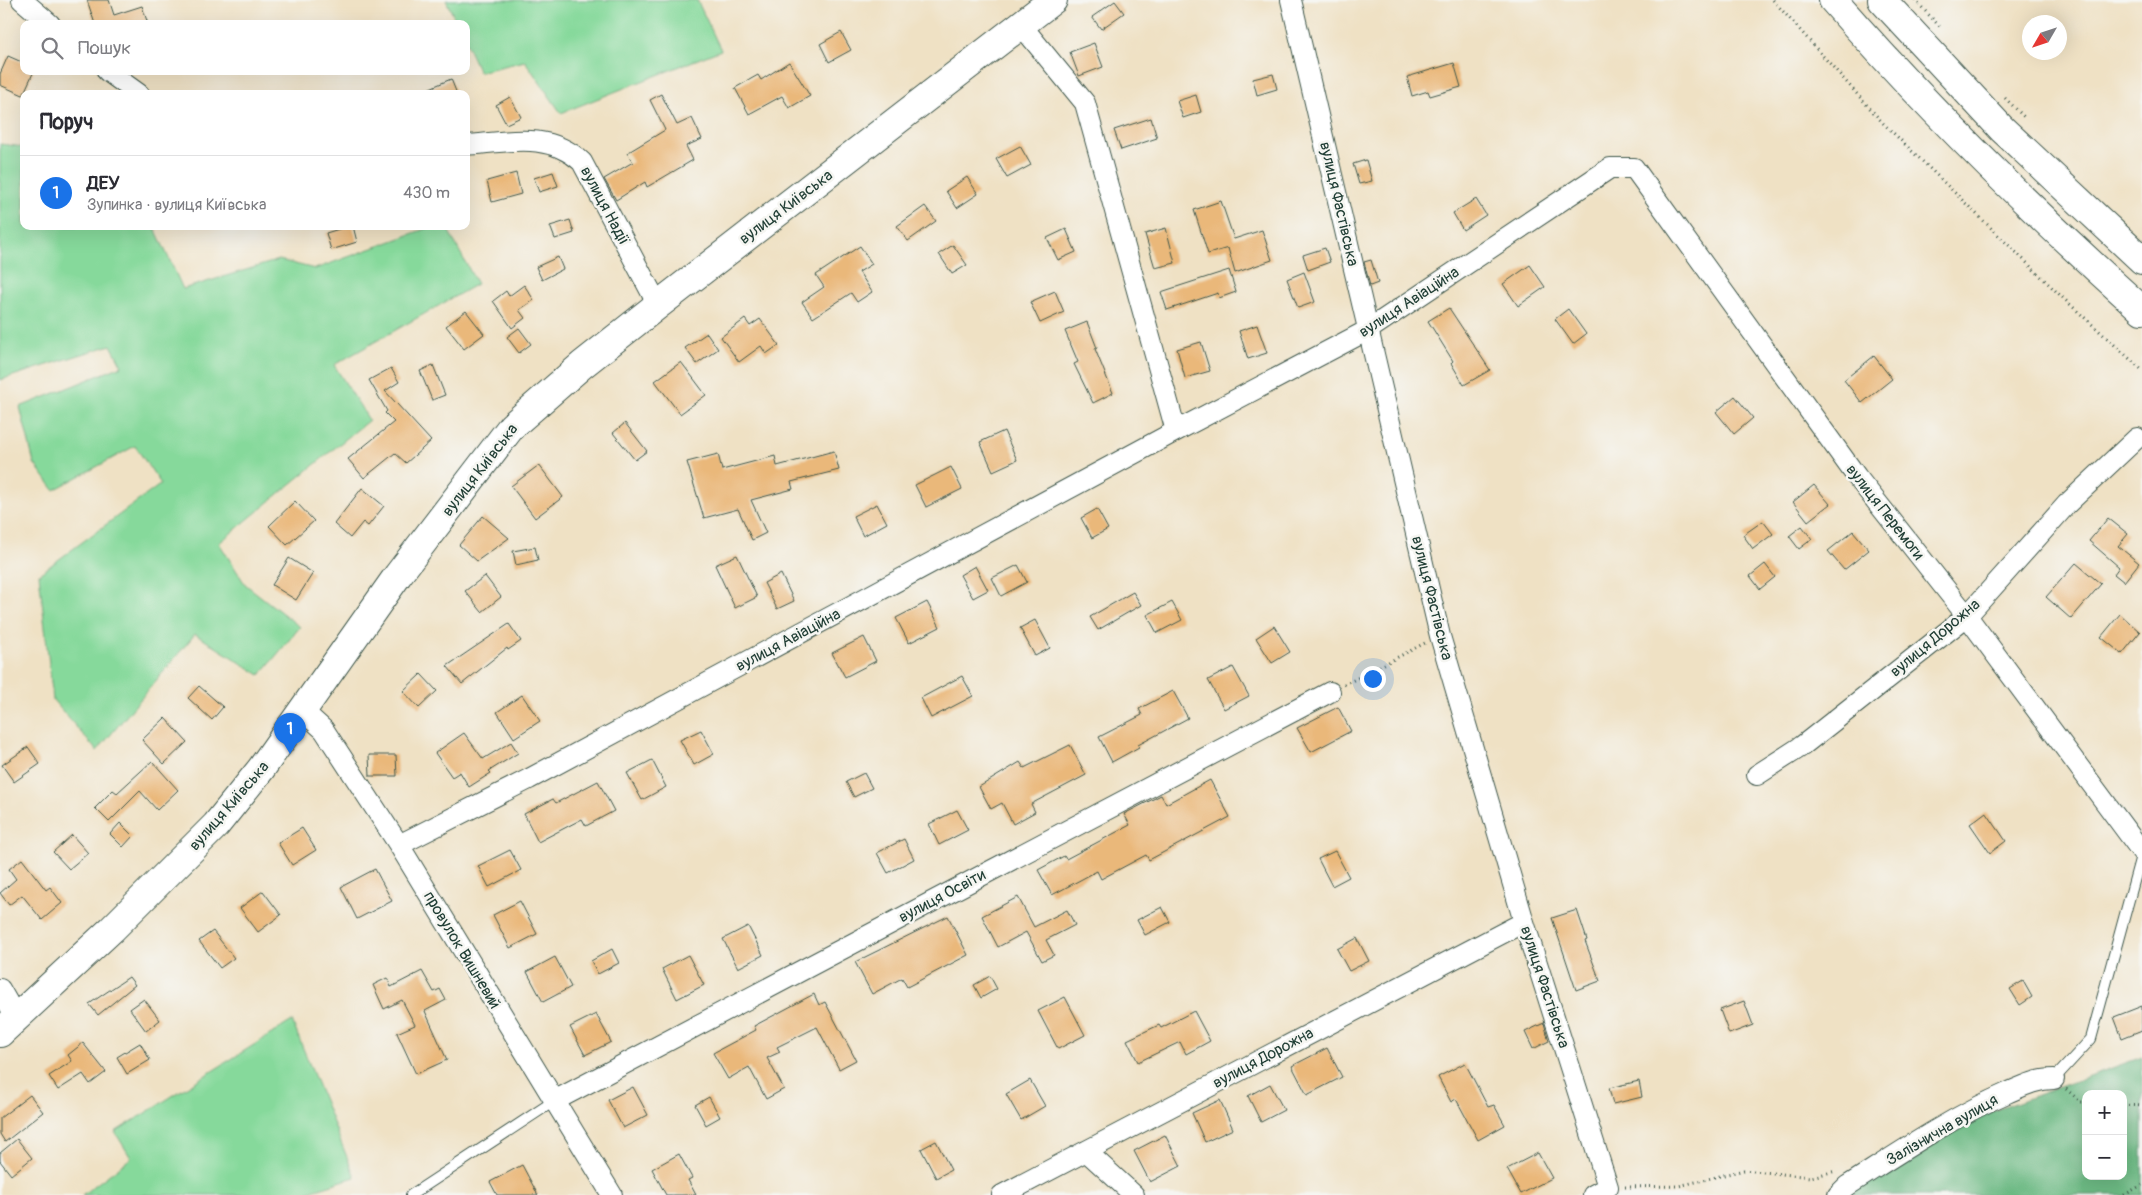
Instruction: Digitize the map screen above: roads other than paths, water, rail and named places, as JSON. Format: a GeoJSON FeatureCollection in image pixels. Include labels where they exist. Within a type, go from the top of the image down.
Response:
{"type":"FeatureCollection","features":[{"type":"Feature","properties":{"kind":"main road","name":"вулиця Київська"},"geometry":{"type":"LineString","coordinates":[[8,1025],[112,929],[216,825],[262,769],[398,575],[512,426],[582,365],[658,305],[1054,0]]}},
{"type":"Feature","properties":{"kind":"main road"},"geometry":{"type":"LineString","coordinates":[[1834,0],[1884,58],[1982,160],[2049,226],[2142,310]]}},
{"type":"Feature","properties":{"kind":"main road"},"geometry":{"type":"LineString","coordinates":[[1882,0],[2002,129],[2142,260]]}},
{"type":"Feature","properties":{"kind":"street"},"geometry":{"type":"LineString","coordinates":[[22,0],[45,20]]}},
{"type":"Feature","properties":{"kind":"street","name":"вулиця Фастівська"},"geometry":{"type":"LineString","coordinates":[[1291,0],[1440,636],[1601,1191]]}},
{"type":"Feature","properties":{"kind":"street"},"geometry":{"type":"LineString","coordinates":[[1021,25],[1085,103],[1176,431]]}},
{"type":"Feature","properties":{"kind":"street"},"geometry":{"type":"LineString","coordinates":[[113,75],[133,90]]}},
{"type":"Feature","properties":{"kind":"street","name":"вулиця Надії"},"geometry":{"type":"LineString","coordinates":[[470,145],[539,141],[569,150],[582,162],[658,305]]}},
{"type":"Feature","properties":{"kind":"street","name":"вулиця Авіаційна"},"geometry":{"type":"LineString","coordinates":[[399,845],[529,779],[1176,431],[1368,330],[1610,168],[1634,168]]}},
{"type":"Feature","properties":{"kind":"street","name":"вулиця Перемоги"},"geometry":{"type":"LineString","coordinates":[[1634,168],[1857,477],[1967,616],[2142,852]]}},
{"type":"Feature","properties":{"kind":"street","name":"вулиця Дорожна"},"geometry":{"type":"LineString","coordinates":[[1757,776],[1802,746],[1967,616],[2067,504],[2137,438]]}},
{"type":"Feature","properties":{"kind":"street","name":"вулиця Освіти"},"geometry":{"type":"LineString","coordinates":[[554,1101],[1330,692]]}},
{"type":"Feature","properties":{"kind":"street","name":"провулок Вишневий"},"geometry":{"type":"LineString","coordinates":[[303,711],[324,730],[399,845],[612,1195]]}},
{"type":"Feature","properties":{"kind":"street","name":"вулиця Дорожна"},"geometry":{"type":"LineString","coordinates":[[1002,1195],[1524,922]]}},
{"type":"Feature","properties":{"kind":"street"},"geometry":{"type":"LineString","coordinates":[[0,988],[8,1025]]}},
{"type":"Feature","properties":{"kind":"street","name":"Залізнична вулиця"},"geometry":{"type":"LineString","coordinates":[[1842,1191],[1913,1144],[1979,1106],[2040,1079],[2054,1079]]}},
{"type":"Feature","properties":{"kind":"street"},"geometry":{"type":"LineString","coordinates":[[1086,1151],[1134,1195]]}},
{"type":"Feature","properties":{"kind":"lane"},"geometry":{"type":"LineString","coordinates":[[2054,1079],[2090,1039],[2142,852]]}},
{"type":"Feature","properties":{"kind":"lane"},"geometry":{"type":"LineString","coordinates":[[411,1195],[554,1101]]}},
{"type":"Feature","properties":{"kind":"place","name":"ДЕУ"},"geometry":{"type":"Point","coordinates":[290,754]}}]}
